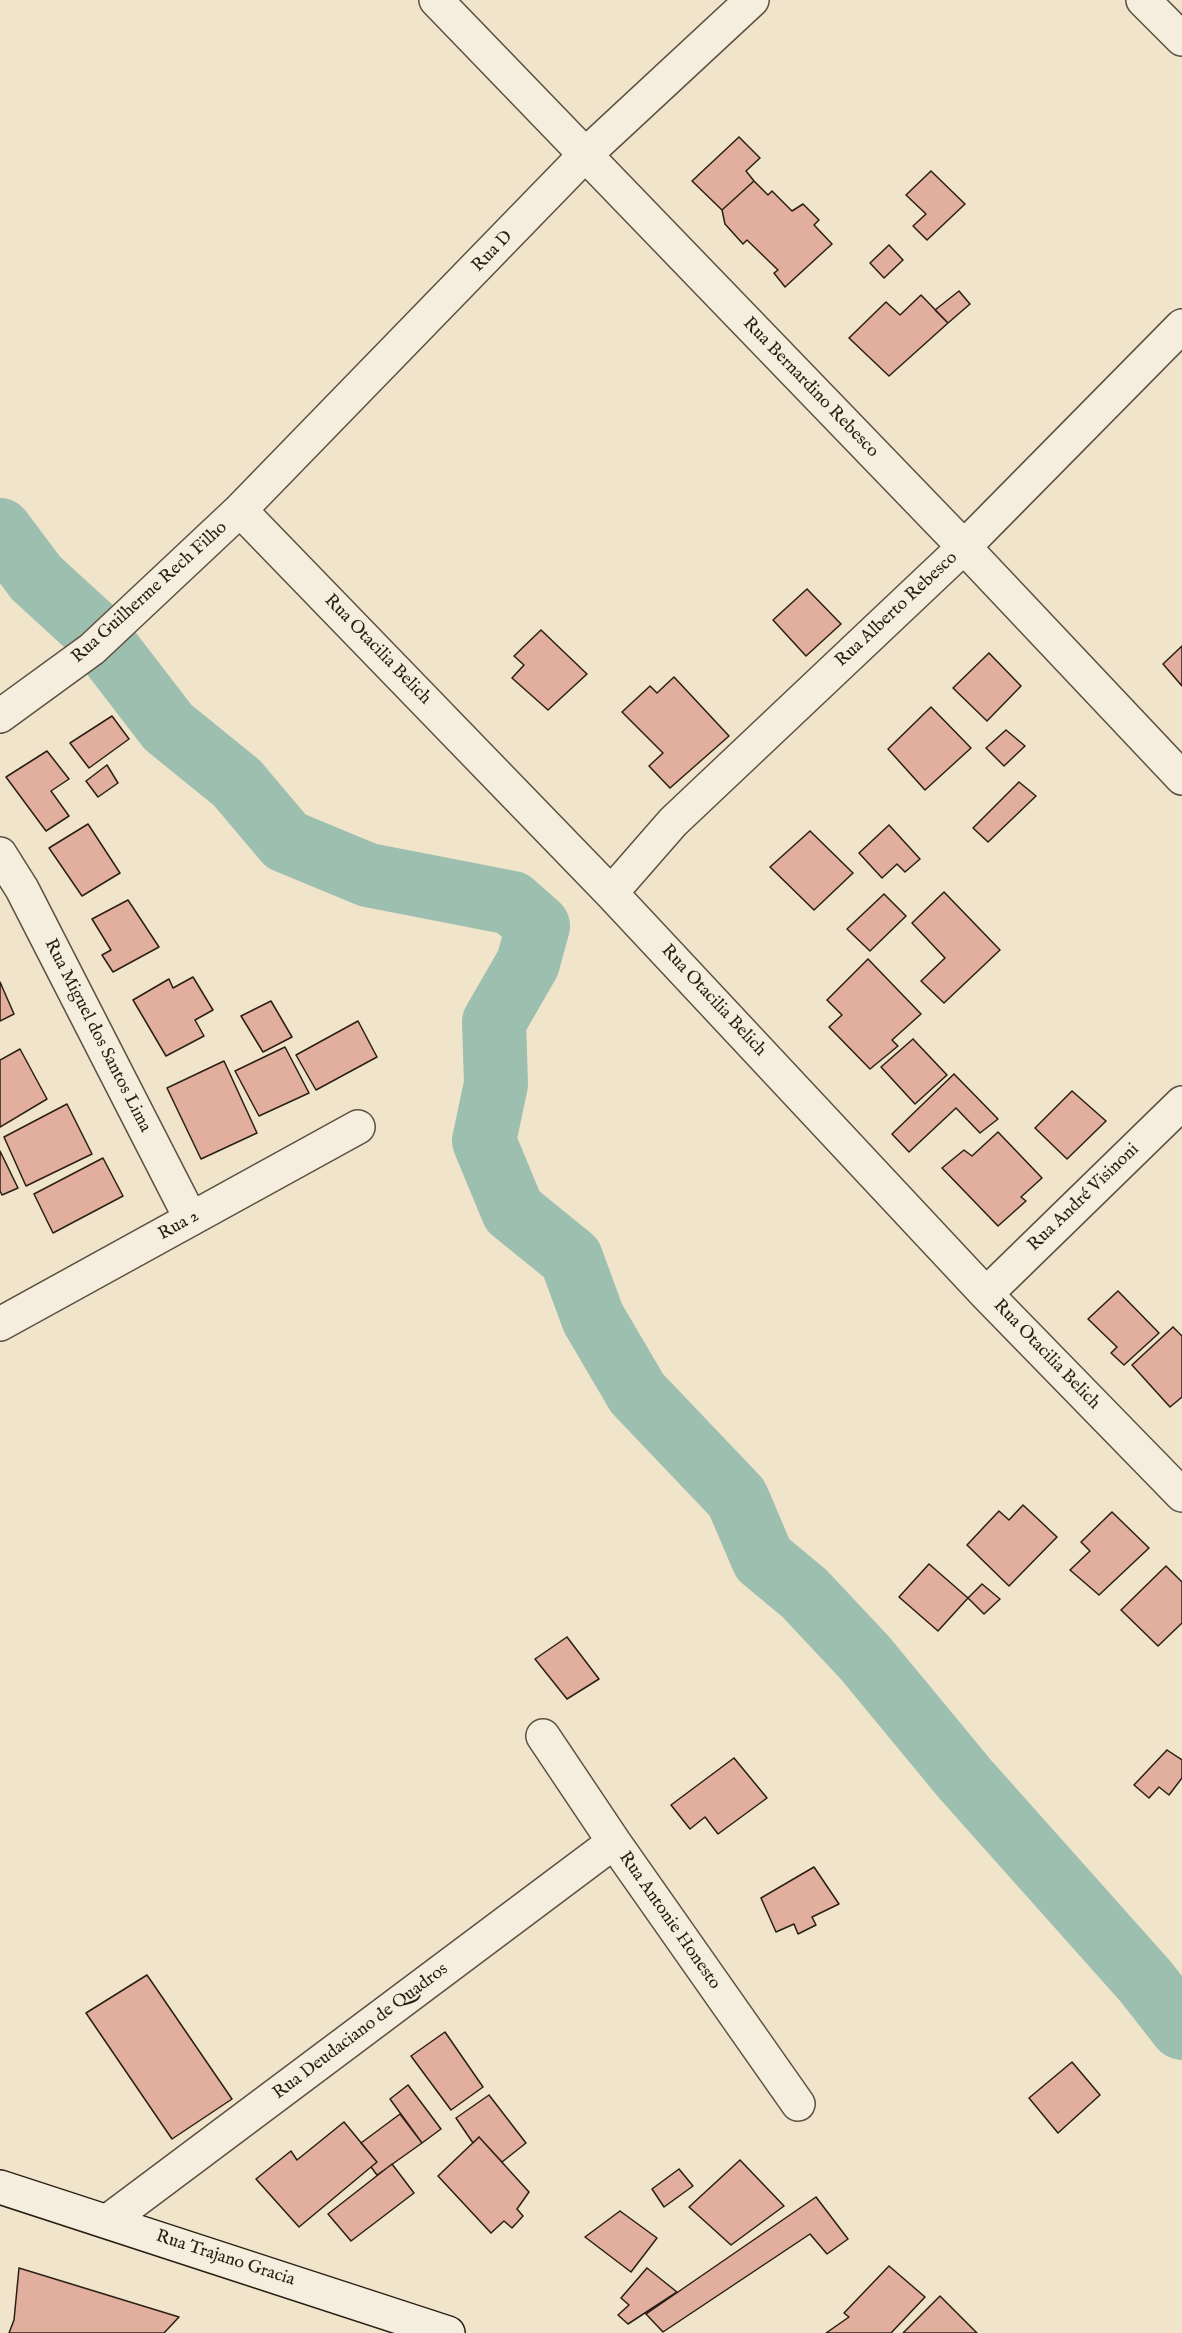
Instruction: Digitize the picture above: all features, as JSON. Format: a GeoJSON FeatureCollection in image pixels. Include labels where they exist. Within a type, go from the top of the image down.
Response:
{"type":"FeatureCollection","features":[{"type":"Feature","properties":{"kind":"street","name":"Rua Bernardino Rebesco"},"geometry":{"type":"LineString","coordinates":[[436,0],[964,548],[1182,778]]}},
{"type":"Feature","properties":{"kind":"street","name":"Rua D"},"geometry":{"type":"LineString","coordinates":[[240,510],[584,156],[752,0]]}},
{"type":"Feature","properties":{"kind":"street"},"geometry":{"type":"LineString","coordinates":[[1143,0],[1182,39]]}},
{"type":"Feature","properties":{"kind":"street","name":"Rua Alberto Rebesco"},"geometry":{"type":"LineString","coordinates":[[611,893],[673,822],[964,548],[1182,326]]}},
{"type":"Feature","properties":{"kind":"street","name":"Rua Guilherme Rech Filho"},"geometry":{"type":"LineString","coordinates":[[0,716],[92,649],[240,510]]}},
{"type":"Feature","properties":{"kind":"street","name":"Rua Otacilia Belich"},"geometry":{"type":"LineString","coordinates":[[240,510],[611,893],[986,1294],[1182,1496]]}},
{"type":"Feature","properties":{"kind":"street","name":"Rua Miguel dos Santos Lima"},"geometry":{"type":"LineString","coordinates":[[0,854],[22,889],[191,1219]]}},
{"type":"Feature","properties":{"kind":"street","name":"Rua André Visinoni"},"geometry":{"type":"LineString","coordinates":[[986,1294],[1182,1103]]}},
{"type":"Feature","properties":{"kind":"street","name":"Rua 2"},"geometry":{"type":"LineString","coordinates":[[0,1324],[358,1127]]}},
{"type":"Feature","properties":{"kind":"street","name":"Rua Antonie Honesto"},"geometry":{"type":"LineString","coordinates":[[543,1736],[614,1842],[798,2104]]}},
{"type":"Feature","properties":{"kind":"street","name":"Rua Deudaciano de Quadros"},"geometry":{"type":"LineString","coordinates":[[108,2221],[614,1842]]}},
{"type":"Feature","properties":{"kind":"street","name":"Rua Trajano Gracia"},"geometry":{"type":"LineString","coordinates":[[0,2187],[448,2333]]}},
{"type":"Feature","properties":{"kind":"building"},"geometry":{"type":"Polygon","coordinates":[[[739,137],[760,158],[746,171],[754,181],[722,210],[692,181],[739,137]]]}},
{"type":"Feature","properties":{"kind":"building"},"geometry":{"type":"Polygon","coordinates":[[[931,171],[965,204],[927,240],[913,226],[926,214],[906,195],[931,171]]]}},
{"type":"Feature","properties":{"kind":"building"},"geometry":{"type":"Polygon","coordinates":[[[754,181],[768,195],[772,191],[792,211],[803,204],[819,220],[814,225],[832,244],[785,287],[774,273],[778,270],[747,240],[743,244],[725,224],[722,210],[754,181]]]}},
{"type":"Feature","properties":{"kind":"building"},"geometry":{"type":"Polygon","coordinates":[[[889,245],[903,260],[884,278],[870,263],[889,245]]]}},
{"type":"Feature","properties":{"kind":"building"},"geometry":{"type":"Polygon","coordinates":[[[959,291],[970,304],[948,323],[935,310],[959,291]]]}},
{"type":"Feature","properties":{"kind":"building"},"geometry":{"type":"Polygon","coordinates":[[[921,295],[948,323],[889,376],[849,338],[886,302],[900,315],[921,295]]]}},
{"type":"Feature","properties":{"kind":"building"},"geometry":{"type":"Polygon","coordinates":[[[807,589],[841,624],[806,656],[773,620],[807,589]]]}},
{"type":"Feature","properties":{"kind":"building"},"geometry":{"type":"Polygon","coordinates":[[[541,630],[587,674],[548,710],[512,678],[524,665],[514,656],[541,630]]]}},
{"type":"Feature","properties":{"kind":"building"},"geometry":{"type":"Polygon","coordinates":[[[1182,646],[1182,686],[1163,664],[1182,646]]]}},
{"type":"Feature","properties":{"kind":"building"},"geometry":{"type":"Polygon","coordinates":[[[989,653],[1021,686],[987,721],[953,688],[989,653]]]}},
{"type":"Feature","properties":{"kind":"building"},"geometry":{"type":"Polygon","coordinates":[[[674,677],[729,736],[670,788],[649,766],[663,753],[622,712],[650,686],[657,693],[674,677]]]}},
{"type":"Feature","properties":{"kind":"building"},"geometry":{"type":"Polygon","coordinates":[[[931,707],[971,748],[925,790],[888,749],[931,707]]]}},
{"type":"Feature","properties":{"kind":"building"},"geometry":{"type":"Polygon","coordinates":[[[112,716],[129,739],[89,768],[70,743],[112,716]]]}},
{"type":"Feature","properties":{"kind":"building"},"geometry":{"type":"Polygon","coordinates":[[[1006,730],[1025,746],[1004,766],[986,748],[1006,730]]]}},
{"type":"Feature","properties":{"kind":"building"},"geometry":{"type":"Polygon","coordinates":[[[47,751],[69,779],[51,791],[69,816],[46,831],[6,777],[47,751]]]}},
{"type":"Feature","properties":{"kind":"building"},"geometry":{"type":"Polygon","coordinates":[[[107,765],[118,783],[98,797],[86,781],[107,765]]]}},
{"type":"Feature","properties":{"kind":"building"},"geometry":{"type":"Polygon","coordinates":[[[1019,782],[1036,796],[988,842],[973,828],[1019,782]]]}},
{"type":"Feature","properties":{"kind":"building"},"geometry":{"type":"Polygon","coordinates":[[[88,824],[120,873],[82,896],[49,848],[88,824]]]}},
{"type":"Feature","properties":{"kind":"building"},"geometry":{"type":"Polygon","coordinates":[[[889,825],[920,859],[905,872],[897,864],[882,878],[859,853],[889,825]]]}},
{"type":"Feature","properties":{"kind":"building"},"geometry":{"type":"Polygon","coordinates":[[[810,831],[853,873],[814,910],[770,867],[810,831]]]}},
{"type":"Feature","properties":{"kind":"building"},"geometry":{"type":"Polygon","coordinates":[[[944,892],[1000,950],[944,1003],[921,981],[945,958],[912,923],[944,892]]]}},
{"type":"Feature","properties":{"kind":"building"},"geometry":{"type":"Polygon","coordinates":[[[884,894],[906,916],[870,951],[847,929],[884,894]]]}},
{"type":"Feature","properties":{"kind":"building"},"geometry":{"type":"Polygon","coordinates":[[[128,900],[159,947],[113,972],[102,955],[111,950],[92,919],[128,900]]]}},
{"type":"Feature","properties":{"kind":"building"},"geometry":{"type":"Polygon","coordinates":[[[868,959],[921,1014],[892,1040],[898,1046],[870,1069],[829,1027],[842,1015],[827,1000],[868,959]]]}},
{"type":"Feature","properties":{"kind":"building"},"geometry":{"type":"Polygon","coordinates":[[[193,977],[213,1010],[195,1020],[204,1036],[166,1056],[133,1000],[169,979],[173,988],[193,977]]]}},
{"type":"Feature","properties":{"kind":"building"},"geometry":{"type":"Polygon","coordinates":[[[0,982],[14,1014],[0,1021],[0,982]]]}},
{"type":"Feature","properties":{"kind":"building"},"geometry":{"type":"Polygon","coordinates":[[[271,1001],[292,1037],[263,1052],[241,1016],[271,1001]]]}},
{"type":"Feature","properties":{"kind":"building"},"geometry":{"type":"Polygon","coordinates":[[[358,1021],[377,1057],[316,1090],[296,1055],[358,1021]]]}},
{"type":"Feature","properties":{"kind":"building"},"geometry":{"type":"Polygon","coordinates":[[[913,1039],[947,1075],[915,1104],[881,1067],[913,1039]]]}},
{"type":"Feature","properties":{"kind":"building"},"geometry":{"type":"Polygon","coordinates":[[[285,1047],[309,1093],[259,1116],[235,1071],[285,1047]]]}},
{"type":"Feature","properties":{"kind":"building"},"geometry":{"type":"Polygon","coordinates":[[[20,1049],[47,1099],[0,1127],[0,1060],[20,1049]]]}},
{"type":"Feature","properties":{"kind":"building"},"geometry":{"type":"Polygon","coordinates":[[[224,1061],[257,1133],[201,1159],[167,1088],[224,1061]]]}},
{"type":"Feature","properties":{"kind":"building"},"geometry":{"type":"Polygon","coordinates":[[[954,1074],[998,1119],[980,1133],[956,1108],[909,1152],[892,1134],[954,1074]]]}},
{"type":"Feature","properties":{"kind":"building"},"geometry":{"type":"Polygon","coordinates":[[[1072,1091],[1106,1121],[1067,1159],[1035,1128],[1072,1091]]]}},
{"type":"Feature","properties":{"kind":"building"},"geometry":{"type":"Polygon","coordinates":[[[67,1104],[92,1154],[26,1186],[4,1137],[67,1104]]]}},
{"type":"Feature","properties":{"kind":"building"},"geometry":{"type":"Polygon","coordinates":[[[998,1132],[1042,1178],[1021,1197],[1026,1201],[998,1226],[942,1168],[964,1150],[972,1156],[998,1132]]]}},
{"type":"Feature","properties":{"kind":"building"},"geometry":{"type":"Polygon","coordinates":[[[0,1151],[18,1188],[2,1195],[0,1191],[0,1151]]]}},
{"type":"Feature","properties":{"kind":"building"},"geometry":{"type":"Polygon","coordinates":[[[103,1158],[123,1196],[53,1233],[34,1194],[103,1158]]]}},
{"type":"Feature","properties":{"kind":"building"},"geometry":{"type":"Polygon","coordinates":[[[1118,1291],[1159,1333],[1124,1365],[1111,1353],[1117,1347],[1088,1319],[1118,1291]]]}},
{"type":"Feature","properties":{"kind":"building"},"geometry":{"type":"Polygon","coordinates":[[[1173,1327],[1182,1336],[1182,1397],[1170,1407],[1132,1365],[1173,1327]]]}},
{"type":"Feature","properties":{"kind":"building"},"geometry":{"type":"Polygon","coordinates":[[[1023,1505],[1057,1537],[1009,1586],[967,1545],[999,1511],[1009,1520],[1023,1505]]]}},
{"type":"Feature","properties":{"kind":"building"},"geometry":{"type":"Polygon","coordinates":[[[1112,1512],[1149,1548],[1099,1595],[1070,1570],[1090,1551],[1081,1542],[1112,1512]]]}},
{"type":"Feature","properties":{"kind":"building"},"geometry":{"type":"Polygon","coordinates":[[[929,1564],[968,1598],[938,1631],[899,1597],[929,1564]]]}},
{"type":"Feature","properties":{"kind":"building"},"geometry":{"type":"Polygon","coordinates":[[[1166,1566],[1182,1582],[1182,1623],[1158,1646],[1121,1610],[1166,1566]]]}},
{"type":"Feature","properties":{"kind":"building"},"geometry":{"type":"Polygon","coordinates":[[[982,1584],[1000,1599],[984,1614],[968,1598],[982,1584]]]}},
{"type":"Feature","properties":{"kind":"building"},"geometry":{"type":"Polygon","coordinates":[[[567,1637],[599,1679],[567,1699],[535,1659],[567,1637]]]}},
{"type":"Feature","properties":{"kind":"building"},"geometry":{"type":"Polygon","coordinates":[[[1167,1750],[1182,1760],[1182,1778],[1169,1795],[1159,1787],[1149,1798],[1134,1785],[1167,1750]]]}},
{"type":"Feature","properties":{"kind":"building"},"geometry":{"type":"Polygon","coordinates":[[[734,1758],[767,1798],[718,1834],[705,1817],[690,1829],[671,1805],[734,1758]]]}},
{"type":"Feature","properties":{"kind":"building"},"geometry":{"type":"Polygon","coordinates":[[[814,1867],[839,1904],[812,1917],[816,1925],[798,1934],[794,1924],[776,1932],[761,1898],[814,1867]]]}},
{"type":"Feature","properties":{"kind":"building"},"geometry":{"type":"Polygon","coordinates":[[[147,1975],[232,2099],[172,2139],[86,2013],[147,1975]]]}},
{"type":"Feature","properties":{"kind":"building"},"geometry":{"type":"Polygon","coordinates":[[[445,2032],[483,2087],[451,2110],[411,2056],[445,2032]]]}},
{"type":"Feature","properties":{"kind":"building"},"geometry":{"type":"Polygon","coordinates":[[[1072,2062],[1100,2095],[1058,2133],[1029,2098],[1072,2062]]]}},
{"type":"Feature","properties":{"kind":"building"},"geometry":{"type":"Polygon","coordinates":[[[408,2085],[441,2129],[422,2143],[390,2099],[408,2085]]]}},
{"type":"Feature","properties":{"kind":"building"},"geometry":{"type":"Polygon","coordinates":[[[489,2095],[526,2143],[502,2162],[479,2137],[473,2143],[456,2118],[489,2095]]]}},
{"type":"Feature","properties":{"kind":"building"},"geometry":{"type":"Polygon","coordinates":[[[400,2114],[422,2143],[377,2175],[371,2167],[377,2162],[361,2143],[400,2114]]]}},
{"type":"Feature","properties":{"kind":"building"},"geometry":{"type":"Polygon","coordinates":[[[344,2122],[377,2162],[299,2227],[256,2179],[291,2151],[297,2160],[344,2122]]]}},
{"type":"Feature","properties":{"kind":"building"},"geometry":{"type":"Polygon","coordinates":[[[479,2137],[529,2192],[517,2209],[523,2216],[512,2228],[504,2221],[491,2233],[438,2176],[479,2137]]]}},
{"type":"Feature","properties":{"kind":"building"},"geometry":{"type":"Polygon","coordinates":[[[740,2160],[784,2206],[731,2245],[689,2207],[740,2160]]]}},
{"type":"Feature","properties":{"kind":"building"},"geometry":{"type":"Polygon","coordinates":[[[392,2164],[414,2193],[351,2241],[328,2214],[392,2164]]]}},
{"type":"Feature","properties":{"kind":"building"},"geometry":{"type":"Polygon","coordinates":[[[679,2169],[693,2186],[664,2207],[652,2189],[679,2169]]]}},
{"type":"Feature","properties":{"kind":"building"},"geometry":{"type":"Polygon","coordinates":[[[816,2197],[848,2239],[827,2254],[810,2234],[663,2332],[646,2314],[816,2197]]]}},
{"type":"Feature","properties":{"kind":"building"},"geometry":{"type":"Polygon","coordinates":[[[620,2211],[657,2238],[631,2272],[585,2237],[620,2211]]]}},
{"type":"Feature","properties":{"kind":"building"},"geometry":{"type":"Polygon","coordinates":[[[889,2266],[925,2297],[891,2333],[826,2333],[849,2317],[844,2313],[889,2266]]]}},
{"type":"Feature","properties":{"kind":"building"},"geometry":{"type":"Polygon","coordinates":[[[19,2268],[179,2317],[164,2333],[9,2333],[14,2320],[19,2268]]]}},
{"type":"Feature","properties":{"kind":"building"},"geometry":{"type":"Polygon","coordinates":[[[647,2268],[677,2292],[628,2324],[618,2315],[629,2305],[621,2298],[647,2268]]]}},
{"type":"Feature","properties":{"kind":"building"},"geometry":{"type":"Polygon","coordinates":[[[940,2296],[977,2333],[903,2333],[940,2296]]]}},
{"type":"Feature","properties":{"kind":"waterway"},"geometry":{"type":"LineString","coordinates":[[0,530],[36,578],[95,632],[168,727],[237,783],[286,841],[368,875],[512,903],[538,926],[528,963],[494,1022],[496,1084],[484,1141],[513,1211],[571,1258],[593,1318],[637,1393],[737,1498],[763,1559],[804,1593],[865,1658],[965,1779],[1146,1982],[1182,2028]]}}]}
